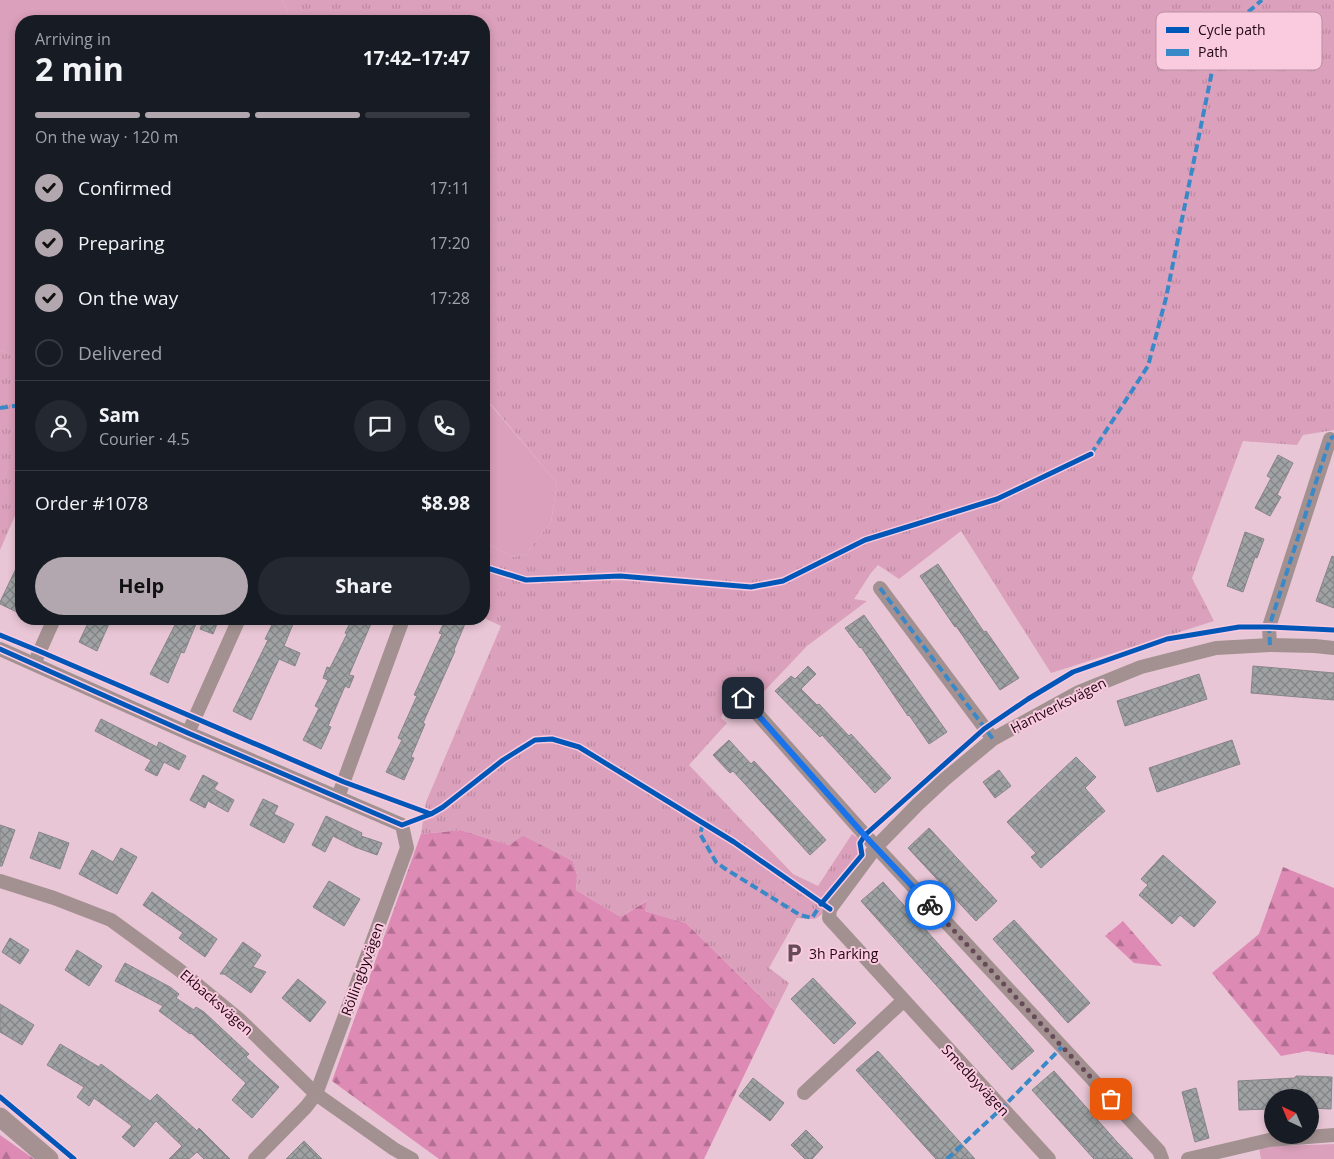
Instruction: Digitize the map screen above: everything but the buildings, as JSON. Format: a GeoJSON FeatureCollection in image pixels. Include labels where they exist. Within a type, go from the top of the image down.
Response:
{"type":"FeatureCollection","features":[{"type":"Feature","properties":{"kind":"street"},"geometry":{"type":"LineString","coordinates":[[1270,645],[1269,627],[1330,439]]}},
{"type":"Feature","properties":{"kind":"street"},"geometry":{"type":"LineString","coordinates":[[880,588],[993,739]]}},
{"type":"Feature","properties":{"kind":"street"},"geometry":{"type":"LineString","coordinates":[[34,664],[51,625]]}},
{"type":"Feature","properties":{"kind":"street"},"geometry":{"type":"LineString","coordinates":[[188,733],[236,625]]}},
{"type":"Feature","properties":{"kind":"street"},"geometry":{"type":"LineString","coordinates":[[338,797],[401,625]]}},
{"type":"Feature","properties":{"kind":"street","name":"Hantverksvägen"},"geometry":{"type":"LineString","coordinates":[[829,918],[830,909],[876,847],[918,804],[993,739],[1079,692],[1141,666],[1216,648],[1270,645],[1334,648]]}},
{"type":"Feature","properties":{"kind":"street","name":"Röllingbyvägen"},"geometry":{"type":"LineString","coordinates":[[0,649],[188,733],[402,825],[407,848],[316,1094],[306,1107],[254,1159]]}},
{"type":"Feature","properties":{"kind":"street"},"geometry":{"type":"LineString","coordinates":[[743,698],[876,847],[1159,1151],[1162,1159]]}},
{"type":"Feature","properties":{"kind":"street","name":"Ekbacksvägen"},"geometry":{"type":"LineString","coordinates":[[0,881],[54,898],[111,920],[178,969],[240,1020],[316,1094],[394,1149],[412,1159]]}},
{"type":"Feature","properties":{"kind":"street","name":"Smedbyvägen"},"geometry":{"type":"LineString","coordinates":[[829,918],[1049,1159]]}},
{"type":"Feature","properties":{"kind":"street"},"geometry":{"type":"LineString","coordinates":[[804,1093],[903,1001]]}},
{"type":"Feature","properties":{"kind":"street"},"geometry":{"type":"LineString","coordinates":[[0,1117],[49,1159]]}},
{"type":"Feature","properties":{"kind":"street"},"geometry":{"type":"LineString","coordinates":[[1188,1159],[1269,1140],[1334,1135]]}},
{"type":"Feature","properties":{"kind":"green space"},"geometry":{"type":"Polygon","coordinates":[[[0,0],[282,0],[289,15],[15,15],[15,356],[0,350],[0,0]]]}},
{"type":"Feature","properties":{"kind":"green space"},"geometry":{"type":"Polygon","coordinates":[[[282,0],[1334,0],[1334,430],[1303,435],[1297,445],[1243,441],[1192,578],[1214,621],[1051,673],[961,531],[899,579],[878,565],[854,599],[867,601],[807,646],[754,702],[736,688],[725,704],[721,718],[727,723],[689,765],[793,874],[818,886],[852,834],[861,840],[863,847],[830,909],[815,919],[797,918],[769,968],[789,983],[775,1011],[686,923],[645,911],[647,900],[621,917],[576,890],[577,875],[573,861],[523,836],[509,845],[461,830],[421,834],[426,802],[501,626],[490,621],[490,545],[513,557],[525,555],[551,522],[557,483],[490,403],[490,15],[289,15],[282,0]]]}},
{"type":"Feature","properties":{"kind":"green space"},"geometry":{"type":"Polygon","coordinates":[[[0,350],[15,356],[15,516],[0,550],[0,350]]]}},
{"type":"Feature","properties":{"kind":"green space"},"geometry":{"type":"Polygon","coordinates":[[[490,404],[557,483],[551,522],[525,555],[513,557],[490,545],[490,404]]]}},
{"type":"Feature","properties":{"kind":"green space"},"geometry":{"type":"Polygon","coordinates":[[[461,830],[509,845],[523,835],[573,861],[577,875],[576,890],[621,917],[648,900],[645,911],[686,923],[775,1011],[704,1159],[439,1159],[332,1081],[421,834],[461,830]]]}},
{"type":"Feature","properties":{"kind":"green space"},"geometry":{"type":"Polygon","coordinates":[[[1283,867],[1334,888],[1334,1055],[1307,1051],[1281,1056],[1212,973],[1259,934],[1283,867]]]}},
{"type":"Feature","properties":{"kind":"green space"},"geometry":{"type":"Polygon","coordinates":[[[1123,921],[1162,966],[1134,963],[1105,936],[1123,921]]]}},
{"type":"Feature","properties":{"kind":"green space"},"geometry":{"type":"Polygon","coordinates":[[[0,1135],[34,1159],[0,1159],[0,1135]]]}},
{"type":"Feature","properties":{"kind":"green space"},"geometry":{"type":"Polygon","coordinates":[[[1334,1144],[1334,1159],[1261,1159],[1259,1147],[1334,1144]]]}},
{"type":"Feature","properties":{"kind":"marked path"},"geometry":{"type":"LineString","coordinates":[[1248,12],[1262,0]]}},
{"type":"Feature","properties":{"kind":"marked path"},"geometry":{"type":"LineString","coordinates":[[1091,454],[1148,366],[1166,298],[1212,70]]}},
{"type":"Feature","properties":{"kind":"marked path"},"geometry":{"type":"LineString","coordinates":[[0,408],[15,406]]}},
{"type":"Feature","properties":{"kind":"marked path"},"geometry":{"type":"LineString","coordinates":[[1270,645],[1269,627],[1330,439],[1334,436]]}},
{"type":"Feature","properties":{"kind":"marked path"},"geometry":{"type":"LineString","coordinates":[[880,588],[993,739]]}},
{"type":"Feature","properties":{"kind":"marked path"},"geometry":{"type":"LineString","coordinates":[[743,698],[876,847]]}},
{"type":"Feature","properties":{"kind":"marked path"},"geometry":{"type":"LineString","coordinates":[[703,824],[700,834],[716,862],[724,868],[800,915],[812,918],[821,904]]}},
{"type":"Feature","properties":{"kind":"marked path"},"geometry":{"type":"LineString","coordinates":[[947,1159],[1002,1108],[1062,1047]]}},
{"type":"Feature","properties":{"kind":"cycle path"},"geometry":{"type":"LineString","coordinates":[[490,569],[526,580],[620,576],[751,587],[783,581],[865,540],[997,499],[1091,454]]}},
{"type":"Feature","properties":{"kind":"cycle path"},"geometry":{"type":"LineString","coordinates":[[821,904],[862,855],[860,843],[865,835],[984,729],[1028,699],[1073,672],[1167,639],[1239,627],[1334,630]]}},
{"type":"Feature","properties":{"kind":"cycle path"},"geometry":{"type":"LineString","coordinates":[[0,635],[344,782],[431,814]]}},
{"type":"Feature","properties":{"kind":"cycle path"},"geometry":{"type":"LineString","coordinates":[[0,649],[188,733],[402,825],[431,814],[443,807],[503,760],[535,740],[552,739],[579,747],[734,842],[830,909]]}},
{"type":"Feature","properties":{"kind":"cycle path"},"geometry":{"type":"LineString","coordinates":[[0,1097],[74,1159]]}},
{"type":"Feature","properties":{"kind":"way so far"},"geometry":{"type":"LineString","coordinates":[[930,905],[1111,1099]]}},
{"type":"Feature","properties":{"kind":"place","name":"3h Parking"},"geometry":{"type":"Point","coordinates":[794,953]}},
{"type":"Feature","properties":{"kind":"route"},"geometry":{"type":"LineString","coordinates":[[743,698],[865,836],[930,905]]}}]}
